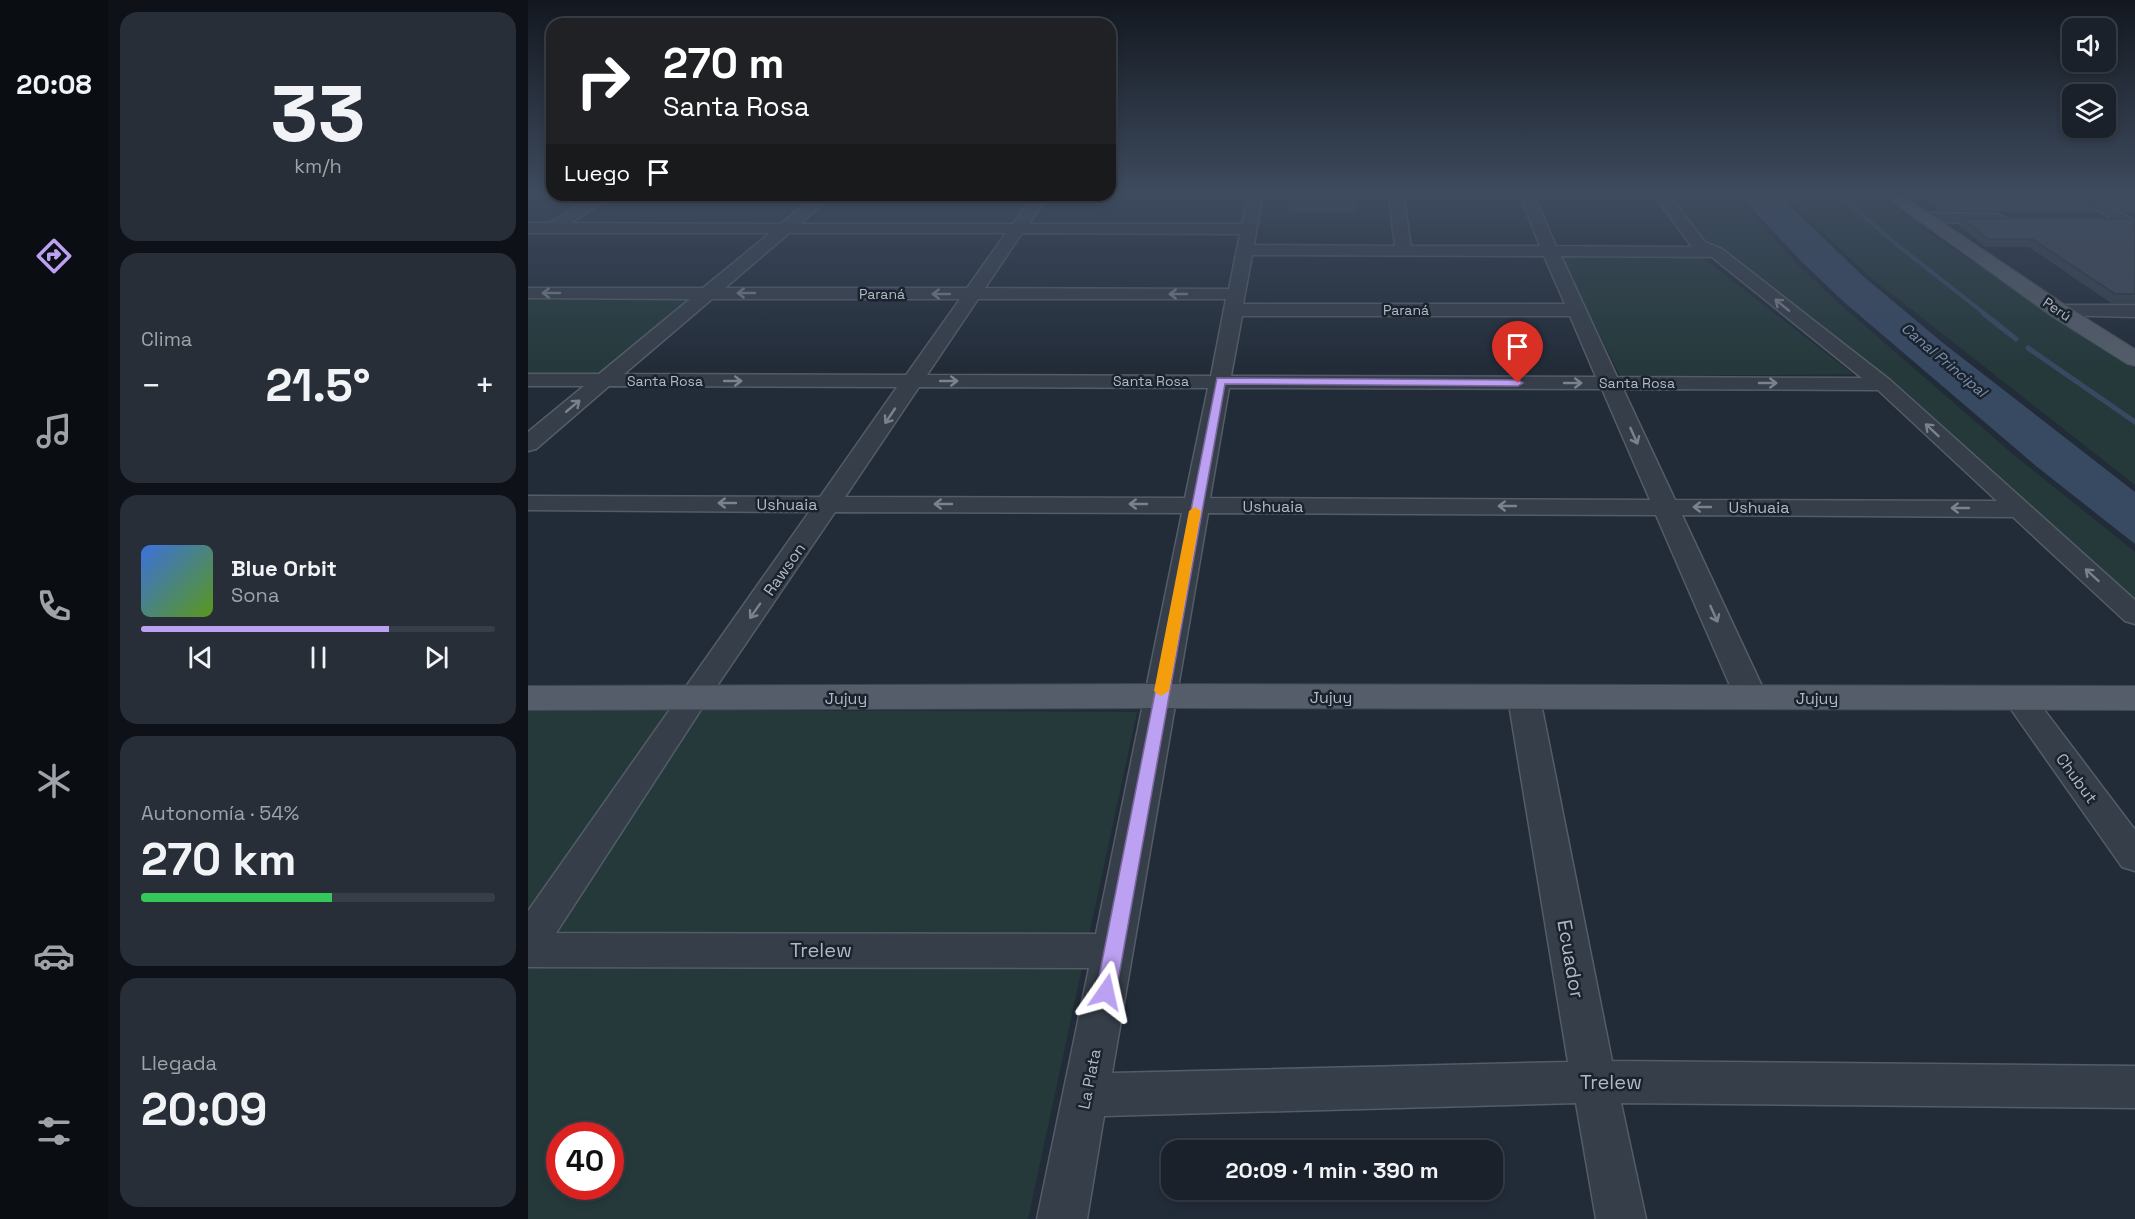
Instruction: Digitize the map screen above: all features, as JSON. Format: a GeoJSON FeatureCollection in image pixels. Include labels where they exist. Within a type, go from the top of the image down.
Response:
{"type":"FeatureCollection","features":[{"type":"Feature","properties":{"kind":"main road","name":"Perú"},"geometry":{"type":"LineString","coordinates":[[1975,252],[2059,311],[2135,359]]}},
{"type":"Feature","properties":{"kind":"main road","name":"Jujuy"},"geometry":{"type":"LineString","coordinates":[[528,698],[1160,696],[2135,698]]}},
{"type":"Feature","properties":{"kind":"street"},"geometry":{"type":"LineString","coordinates":[[528,444],[757,252]]}},
{"type":"Feature","properties":{"kind":"street","name":"Rawson"},"geometry":{"type":"LineString","coordinates":[[528,943],[693,698],[830,504],[1003,252]]}},
{"type":"Feature","properties":{"kind":"street","name":"La Plata"},"geometry":{"type":"LineString","coordinates":[[1062,1219],[1244,252]]}},
{"type":"Feature","properties":{"kind":"street"},"geometry":{"type":"LineString","coordinates":[[1550,252],[1751,697]]}},
{"type":"Feature","properties":{"kind":"street"},"geometry":{"type":"LineString","coordinates":[[1697,252],[1716,252],[1883,384],[2135,615]]}},
{"type":"Feature","properties":{"kind":"street","name":"Paraná"},"geometry":{"type":"LineString","coordinates":[[528,292],[974,294],[1578,310]]}},
{"type":"Feature","properties":{"kind":"street"},"geometry":{"type":"LineString","coordinates":[[2059,311],[2135,311]]}},
{"type":"Feature","properties":{"kind":"street","name":"Santa Rosa"},"geometry":{"type":"LineString","coordinates":[[528,380],[1883,384]]}},
{"type":"Feature","properties":{"kind":"street","name":"Ushuaia"},"geometry":{"type":"LineString","coordinates":[[528,503],[2018,509]]}},
{"type":"Feature","properties":{"kind":"street","name":"Ecuador"},"geometry":{"type":"LineString","coordinates":[[1524,698],[1621,1219]]}},
{"type":"Feature","properties":{"kind":"street","name":"Chubut"},"geometry":{"type":"LineString","coordinates":[[2019,698],[2135,857]]}},
{"type":"Feature","properties":{"kind":"street","name":"Trelew"},"geometry":{"type":"LineString","coordinates":[[528,950],[1114,951]]}},
{"type":"Feature","properties":{"kind":"street","name":"Trelew"},"geometry":{"type":"LineString","coordinates":[[1086,1095],[1594,1082],[2135,1087]]}},
{"type":"Feature","properties":{"kind":"green space"},"geometry":{"type":"Polygon","coordinates":[[[1725,252],[1786,252],[1834,299],[2015,456],[2135,552],[2135,602],[1725,252]]]}},
{"type":"Feature","properties":{"kind":"green space"},"geometry":{"type":"Polygon","coordinates":[[[1843,252],[1958,252],[2135,368],[2135,485],[1869,276],[1843,252]]]}},
{"type":"Feature","properties":{"kind":"green space"},"geometry":{"type":"Polygon","coordinates":[[[1560,254],[1699,255],[1853,374],[1620,376],[1560,254]]]}},
{"type":"Feature","properties":{"kind":"green space"},"geometry":{"type":"Polygon","coordinates":[[[528,295],[699,296],[601,376],[528,376],[528,295]]]}},
{"type":"Feature","properties":{"kind":"green space"},"geometry":{"type":"Polygon","coordinates":[[[528,709],[1137,712],[1028,1219],[528,1219],[528,709]]]}},
{"type":"Feature","properties":{"kind":"water","name":"Canal Principal"},"geometry":{"type":"Polygon","coordinates":[[[1793,252],[1838,252],[1863,276],[1943,343],[2135,492],[2135,544],[2036,466],[1844,302],[1793,252]]]}},
{"type":"Feature","properties":{"kind":"building"},"geometry":{"type":"Polygon","coordinates":[[[2051,252],[2135,252],[2135,294],[2115,294],[2051,252]]]}},
{"type":"Feature","properties":{"kind":"waterway"},"geometry":{"type":"LineString","coordinates":[[1906,252],[1985,314]]}},
{"type":"Feature","properties":{"kind":"waterway"},"geometry":{"type":"LineString","coordinates":[[1983,313],[2016,339]]}},
{"type":"Feature","properties":{"kind":"waterway"},"geometry":{"type":"LineString","coordinates":[[2028,348],[2135,422]]}},
{"type":"Feature","properties":{"kind":"slow traffic"},"geometry":{"type":"LineString","coordinates":[[1161,691],[1195,511]]}},
{"type":"Feature","properties":{"kind":"route"},"geometry":{"type":"LineString","coordinates":[[1106,992],[1220,381],[1518,383]]}}]}
